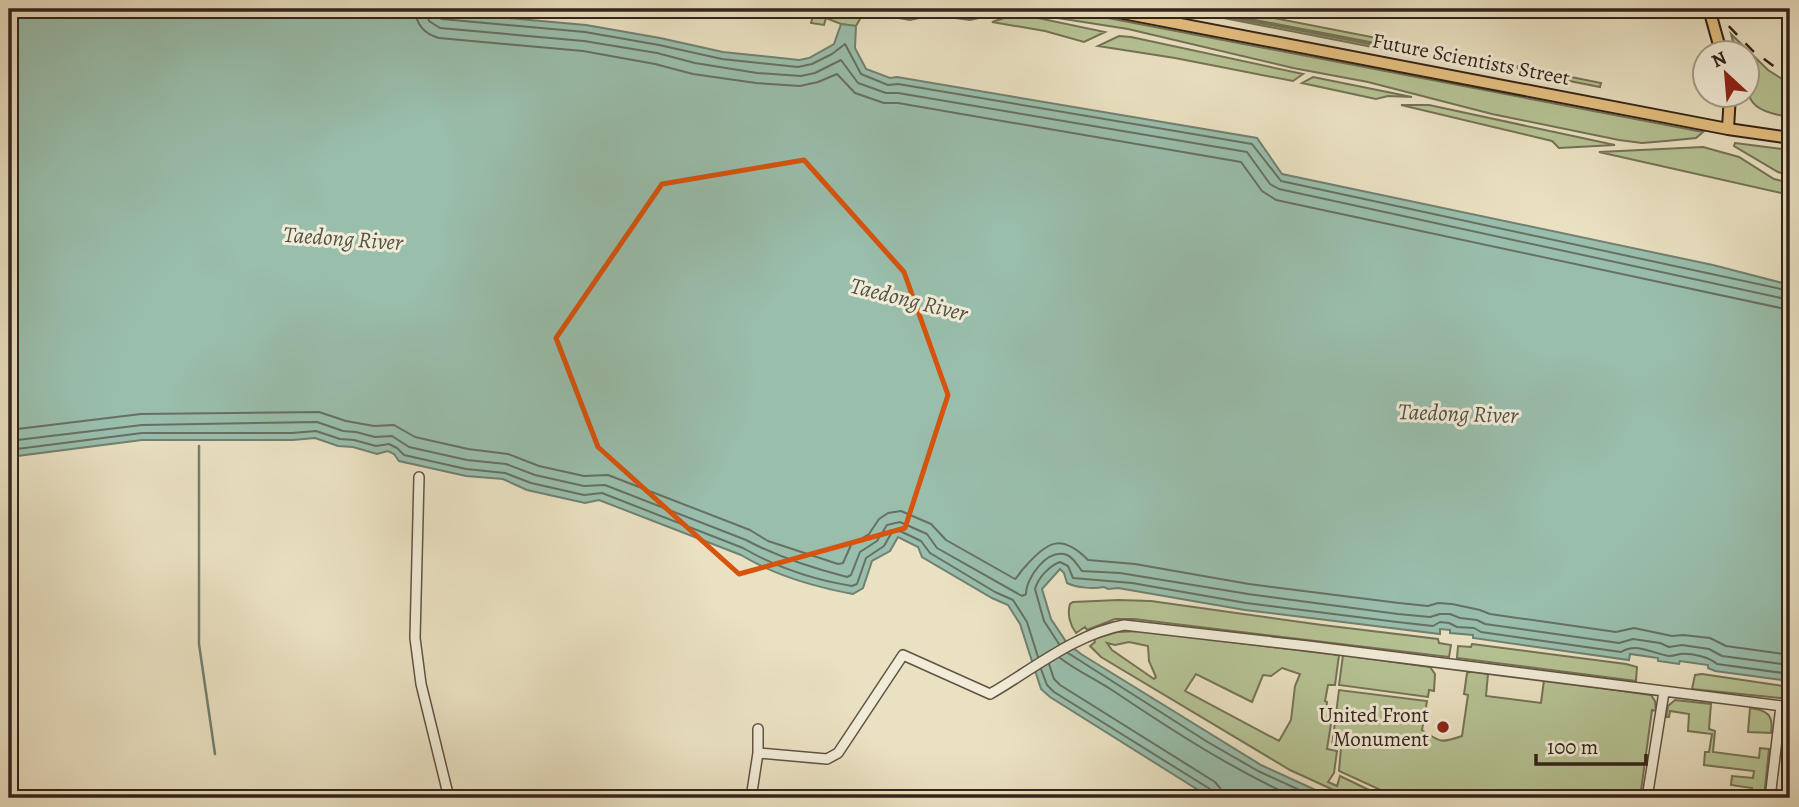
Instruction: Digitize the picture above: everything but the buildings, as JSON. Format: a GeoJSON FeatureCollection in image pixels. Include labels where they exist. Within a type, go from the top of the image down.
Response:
{"type":"FeatureCollection","features":[{"type":"Feature","properties":{"kind":"main road","name":"Future Scientists Street"},"geometry":{"type":"LineString","coordinates":[[1102,9],[1728,129],[1790,138]]}},
{"type":"Feature","properties":{"kind":"main road"},"geometry":{"type":"LineString","coordinates":[[1709,9],[1717,38]]}},
{"type":"Feature","properties":{"kind":"main road"},"geometry":{"type":"LineString","coordinates":[[1728,129],[1729,108]]}},
{"type":"Feature","properties":{"kind":"street"},"geometry":{"type":"LineString","coordinates":[[419,477],[415,638],[421,684],[449,798]]}},
{"type":"Feature","properties":{"kind":"street"},"geometry":{"type":"LineString","coordinates":[[758,753],[827,759],[838,752],[903,655],[990,694],[1080,640],[1104,629],[1124,625],[1786,706],[1770,798]]}},
{"type":"Feature","properties":{"kind":"street"},"geometry":{"type":"LineString","coordinates":[[1647,798],[1664,692]]}},
{"type":"Feature","properties":{"kind":"street"},"geometry":{"type":"LineString","coordinates":[[751,798],[758,753],[758,729]]}},
{"type":"Feature","properties":{"kind":"highlighted area"},"geometry":{"type":"Polygon","coordinates":[[[804,160],[904,272],[948,395],[905,528],[739,574],[598,447],[556,338],[662,184],[804,160]]]}},
{"type":"Feature","properties":{"kind":"shaded area"},"geometry":{"type":"Polygon","coordinates":[[[815,9],[953,9],[997,14],[970,20],[933,15],[910,20],[864,12],[856,26],[826,18],[824,25],[811,23],[815,9]]]}},
{"type":"Feature","properties":{"kind":"shaded area"},"geometry":{"type":"Polygon","coordinates":[[[1000,9],[1058,9],[1082,13],[1703,132],[1696,138],[1666,141],[1642,143],[1619,140],[1492,114],[1368,82],[1293,68],[1128,29],[1000,9]]]}},
{"type":"Feature","properties":{"kind":"shaded area"},"geometry":{"type":"Polygon","coordinates":[[[1178,9],[1188,9],[1426,55],[1423,57],[1178,9]]]}},
{"type":"Feature","properties":{"kind":"shaded area"},"geometry":{"type":"Polygon","coordinates":[[[1198,9],[1227,9],[1428,48],[1427,53],[1198,9]]]}},
{"type":"Feature","properties":{"kind":"shaded area"},"geometry":{"type":"Polygon","coordinates":[[[1004,18],[1038,18],[1105,32],[1084,42],[1045,31],[992,22],[1004,18]]]}},
{"type":"Feature","properties":{"kind":"shaded area"},"geometry":{"type":"Polygon","coordinates":[[[1119,36],[1303,74],[1293,81],[1098,46],[1119,36]]]}},
{"type":"Feature","properties":{"kind":"shaded area"},"geometry":{"type":"Polygon","coordinates":[[[1438,49],[1509,64],[1506,68],[1437,55],[1438,49]]]}},
{"type":"Feature","properties":{"kind":"shaded area"},"geometry":{"type":"Polygon","coordinates":[[[1760,62],[1790,84],[1790,117],[1760,108],[1760,62]]]}},
{"type":"Feature","properties":{"kind":"shaded area"},"geometry":{"type":"Polygon","coordinates":[[[1517,66],[1601,83],[1600,87],[1519,71],[1517,66]]]}},
{"type":"Feature","properties":{"kind":"shaded area"},"geometry":{"type":"Polygon","coordinates":[[[1313,77],[1412,97],[1388,96],[1376,99],[1302,83],[1313,77]]]}},
{"type":"Feature","properties":{"kind":"shaded area"},"geometry":{"type":"Polygon","coordinates":[[[1401,105],[1429,105],[1615,145],[1559,148],[1552,141],[1401,105]]]}},
{"type":"Feature","properties":{"kind":"shaded area"},"geometry":{"type":"Polygon","coordinates":[[[1735,143],[1790,150],[1790,176],[1778,172],[1734,146],[1735,143]]]}},
{"type":"Feature","properties":{"kind":"shaded area"},"geometry":{"type":"Polygon","coordinates":[[[1703,147],[1739,157],[1774,179],[1790,183],[1790,195],[1599,152],[1703,147]]]}},
{"type":"Feature","properties":{"kind":"shaded area"},"geometry":{"type":"Polygon","coordinates":[[[1118,600],[1151,601],[1438,639],[1439,643],[1451,645],[1449,657],[1134,619],[1115,619],[1087,630],[1085,627],[1076,633],[1070,619],[1070,604],[1118,600]]]}},
{"type":"Feature","properties":{"kind":"shaded area"},"geometry":{"type":"Polygon","coordinates":[[[1141,631],[1339,655],[1335,685],[1328,685],[1325,701],[1326,710],[1333,711],[1327,749],[1337,751],[1334,773],[1328,782],[1337,786],[1340,776],[1386,798],[1351,798],[1290,770],[1101,657],[1090,646],[1095,642],[1094,639],[1117,632],[1141,631]],[[1129,642],[1115,645],[1107,643],[1112,650],[1154,679],[1156,677],[1149,661],[1148,646],[1129,642]],[[1282,668],[1271,676],[1263,675],[1252,702],[1196,674],[1185,691],[1279,741],[1291,720],[1295,686],[1300,674],[1282,668]]]}},
{"type":"Feature","properties":{"kind":"shaded area"},"geometry":{"type":"Polygon","coordinates":[[[1472,644],[1626,664],[1637,667],[1636,681],[1457,658],[1458,646],[1471,647],[1472,644]]]}},
{"type":"Feature","properties":{"kind":"shaded area"},"geometry":{"type":"Polygon","coordinates":[[[1343,655],[1430,667],[1435,674],[1434,691],[1429,690],[1428,697],[1339,685],[1343,655]]]}},
{"type":"Feature","properties":{"kind":"shaded area"},"geometry":{"type":"Polygon","coordinates":[[[1472,671],[1488,674],[1486,696],[1541,703],[1544,680],[1651,695],[1656,711],[1652,710],[1640,798],[1398,798],[1339,771],[1341,748],[1332,746],[1339,690],[1427,701],[1422,730],[1445,741],[1462,736],[1468,695],[1464,694],[1467,673],[1472,671]]]}},
{"type":"Feature","properties":{"kind":"shaded area"},"geometry":{"type":"Polygon","coordinates":[[[1695,675],[1790,687],[1790,699],[1692,689],[1695,675]]]}},
{"type":"Feature","properties":{"kind":"shaded area"},"geometry":{"type":"Polygon","coordinates":[[[1675,700],[1711,704],[1709,729],[1715,731],[1713,752],[1759,758],[1760,748],[1769,749],[1764,798],[1751,798],[1752,788],[1731,785],[1732,776],[1753,778],[1754,771],[1704,765],[1705,752],[1709,752],[1712,734],[1688,731],[1689,714],[1670,711],[1669,717],[1666,717],[1668,706],[1675,700]]]}},
{"type":"Feature","properties":{"kind":"shaded area"},"geometry":{"type":"Polygon","coordinates":[[[1750,708],[1768,714],[1771,733],[1748,732],[1750,708]]]}},
{"type":"Feature","properties":{"kind":"water","name":"Taedong River"},"geometry":{"type":"Polygon","coordinates":[[[9,9],[410,9],[586,25],[723,52],[799,60],[809,58],[834,44],[841,24],[856,26],[855,48],[866,69],[890,78],[897,77],[1257,138],[1282,174],[1713,265],[1790,285],[1790,681],[1715,671],[1708,668],[1708,665],[1680,661],[1679,664],[1630,654],[1629,660],[1473,638],[1473,635],[1450,633],[1450,630],[1440,629],[1440,634],[1245,610],[1118,588],[1080,587],[1067,583],[1060,569],[1042,589],[1051,619],[1067,643],[1261,765],[1333,798],[1211,798],[1050,697],[1041,689],[1020,624],[1008,605],[922,557],[918,547],[898,537],[890,551],[872,561],[863,588],[853,594],[781,574],[741,555],[599,500],[585,503],[527,490],[503,479],[466,476],[399,461],[388,451],[377,454],[315,438],[142,440],[9,457],[9,9]]]}},
{"type":"Feature","properties":{"kind":"waterway"},"geometry":{"type":"LineString","coordinates":[[199,446],[199,644],[215,754]]}},
{"type":"Feature","properties":{"kind":"railway"},"geometry":{"type":"LineString","coordinates":[[1712,9],[1753,51],[1790,78]]}},
{"type":"Feature","properties":{"kind":"place","name":"United Front Monument"},"geometry":{"type":"Point","coordinates":[1443,727]}}]}
